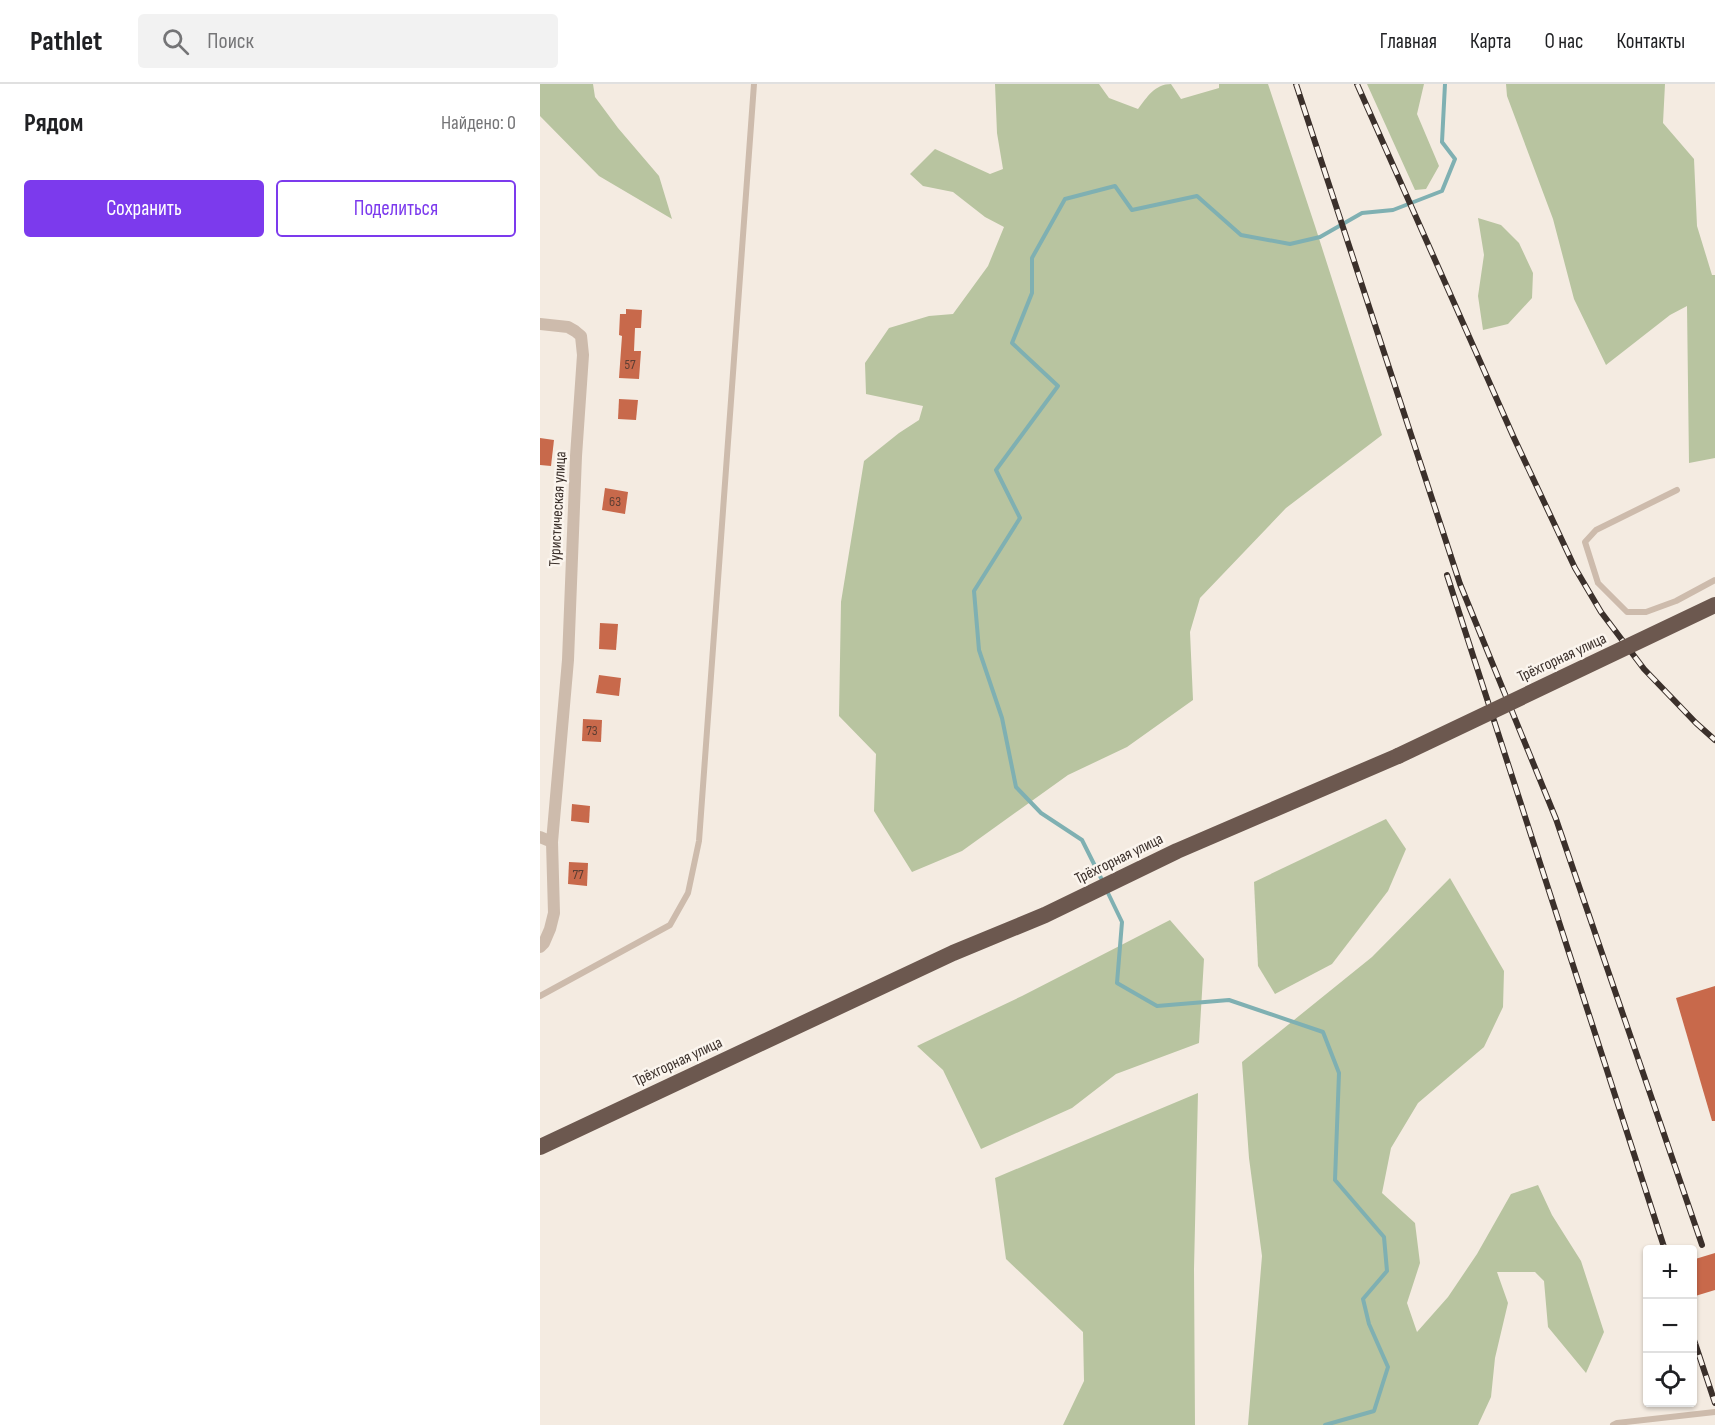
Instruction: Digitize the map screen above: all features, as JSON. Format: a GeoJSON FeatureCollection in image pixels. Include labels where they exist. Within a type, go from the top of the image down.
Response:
{"type":"FeatureCollection","features":[{"type":"Feature","properties":{"kind":"highway","name":"Трёхгорная улица"},"geometry":{"type":"LineString","coordinates":[[540,1147],[953,953],[1045,915],[1177,851],[1398,756],[1715,606]]}},
{"type":"Feature","properties":{"kind":"street","name":"Туристическая улица"},"geometry":{"type":"LineString","coordinates":[[540,324],[568,327],[576,331],[581,336],[583,355],[576,456],[568,660],[546,839],[554,913],[550,929],[540,947]]}},
{"type":"Feature","properties":{"kind":"lane"},"geometry":{"type":"LineString","coordinates":[[540,996],[670,925],[688,893],[699,841],[754,84]]}},
{"type":"Feature","properties":{"kind":"lane"},"geometry":{"type":"LineString","coordinates":[[1677,490],[1596,530],[1585,542],[1598,584],[1627,612],[1646,612],[1676,601],[1715,580]]}},
{"type":"Feature","properties":{"kind":"lane"},"geometry":{"type":"LineString","coordinates":[[1613,1425],[1715,1412]]}},
{"type":"Feature","properties":{"kind":"green space"},"geometry":{"type":"Polygon","coordinates":[[[540,84],[593,84],[595,97],[659,176],[672,219],[599,176],[540,116],[540,84]]]}},
{"type":"Feature","properties":{"kind":"green space"},"geometry":{"type":"Polygon","coordinates":[[[995,84],[1099,84],[1109,98],[1138,109],[1152,92],[1165,85],[1171,84],[1181,99],[1219,88],[1219,84],[1268,84],[1382,435],[1286,508],[1200,598],[1190,632],[1193,700],[1127,747],[1068,775],[962,851],[912,872],[874,811],[876,754],[839,716],[841,602],[864,461],[919,420],[923,406],[866,394],[865,363],[889,328],[929,316],[953,314],[988,266],[1004,227],[985,217],[953,192],[923,186],[910,174],[935,149],[990,174],[1003,169],[997,133],[995,84]]]}},
{"type":"Feature","properties":{"kind":"green space"},"geometry":{"type":"Polygon","coordinates":[[[1367,84],[1424,84],[1417,114],[1439,166],[1426,189],[1415,190],[1367,84]]]}},
{"type":"Feature","properties":{"kind":"green space"},"geometry":{"type":"Polygon","coordinates":[[[1506,84],[1665,84],[1663,123],[1694,159],[1697,226],[1712,275],[1715,275],[1715,458],[1689,463],[1687,306],[1670,315],[1606,365],[1574,299],[1553,219],[1507,96],[1506,84]]]}},
{"type":"Feature","properties":{"kind":"green space"},"geometry":{"type":"Polygon","coordinates":[[[1478,218],[1501,225],[1519,243],[1533,273],[1532,298],[1508,324],[1483,330],[1478,296],[1484,255],[1478,218]]]}},
{"type":"Feature","properties":{"kind":"green space"},"geometry":{"type":"Polygon","coordinates":[[[1386,819],[1406,849],[1388,891],[1332,964],[1275,994],[1258,966],[1254,882],[1386,819]]]}},
{"type":"Feature","properties":{"kind":"green space"},"geometry":{"type":"Polygon","coordinates":[[[1450,878],[1504,971],[1503,1007],[1484,1047],[1418,1103],[1391,1148],[1382,1193],[1415,1223],[1420,1263],[1407,1303],[1417,1332],[1448,1297],[1477,1254],[1511,1194],[1538,1185],[1552,1215],[1581,1261],[1604,1332],[1586,1373],[1548,1327],[1544,1281],[1535,1272],[1497,1272],[1508,1303],[1495,1358],[1491,1397],[1478,1425],[1248,1425],[1262,1256],[1249,1158],[1242,1062],[1372,957],[1450,878]]]}},
{"type":"Feature","properties":{"kind":"green space"},"geometry":{"type":"Polygon","coordinates":[[[1170,920],[1204,959],[1199,1043],[1116,1074],[1072,1108],[981,1149],[943,1070],[917,1046],[1022,996],[1170,920]]]}},
{"type":"Feature","properties":{"kind":"green space"},"geometry":{"type":"Polygon","coordinates":[[[1198,1093],[1194,1269],[1195,1425],[1063,1425],[1084,1381],[1083,1332],[1006,1259],[995,1178],[1198,1093]]]}},
{"type":"Feature","properties":{"kind":"building"},"geometry":{"type":"Polygon","coordinates":[[[626,309],[642,310],[641,328],[635,328],[634,351],[641,351],[639,379],[619,378],[622,336],[619,335],[620,314],[626,314],[626,309]]]}},
{"type":"Feature","properties":{"kind":"building"},"geometry":{"type":"Polygon","coordinates":[[[619,399],[638,400],[636,420],[618,419],[619,399]]]}},
{"type":"Feature","properties":{"kind":"building"},"geometry":{"type":"Polygon","coordinates":[[[540,438],[554,440],[551,466],[540,465],[540,438]]]}},
{"type":"Feature","properties":{"kind":"building"},"geometry":{"type":"Polygon","coordinates":[[[605,488],[628,492],[625,514],[602,510],[605,488]]]}},
{"type":"Feature","properties":{"kind":"building"},"geometry":{"type":"Polygon","coordinates":[[[600,623],[618,624],[616,650],[599,649],[600,623]]]}},
{"type":"Feature","properties":{"kind":"building"},"geometry":{"type":"Polygon","coordinates":[[[599,675],[621,678],[619,696],[596,693],[599,675]]]}},
{"type":"Feature","properties":{"kind":"building"},"geometry":{"type":"Polygon","coordinates":[[[583,719],[602,720],[601,742],[582,741],[583,719]]]}},
{"type":"Feature","properties":{"kind":"building"},"geometry":{"type":"Polygon","coordinates":[[[572,804],[590,806],[589,823],[571,821],[572,804]]]}},
{"type":"Feature","properties":{"kind":"building"},"geometry":{"type":"Polygon","coordinates":[[[569,862],[588,863],[587,886],[568,884],[569,862]]]}},
{"type":"Feature","properties":{"kind":"building"},"geometry":{"type":"Polygon","coordinates":[[[1715,986],[1715,1121],[1712,1121],[1676,998],[1715,986]]]}},
{"type":"Feature","properties":{"kind":"building"},"geometry":{"type":"Polygon","coordinates":[[[1715,1253],[1715,1290],[1697,1295],[1697,1258],[1715,1253]]]}},
{"type":"Feature","properties":{"kind":"waterway"},"geometry":{"type":"LineString","coordinates":[[1103,882],[1082,840],[1041,813],[1016,787],[1002,718],[979,650],[974,591],[1020,518],[996,470],[1058,386],[1012,343],[1032,293],[1032,258],[1065,199],[1115,186],[1132,210],[1197,196],[1241,235],[1290,244],[1320,237],[1362,213],[1393,210],[1442,191],[1455,159],[1442,142],[1445,84]]}},
{"type":"Feature","properties":{"kind":"waterway"},"geometry":{"type":"LineString","coordinates":[[1107,891],[1122,922],[1117,983],[1157,1006],[1229,1000],[1323,1032],[1339,1073],[1335,1180],[1384,1237],[1387,1271],[1363,1299],[1369,1324],[1388,1367],[1374,1411],[1325,1425]]}},
{"type":"Feature","properties":{"kind":"railway"},"geometry":{"type":"LineString","coordinates":[[1296,84],[1460,584],[1556,819],[1702,1245]]}},
{"type":"Feature","properties":{"kind":"railway"},"geometry":{"type":"LineString","coordinates":[[1357,84],[1514,438],[1575,568],[1601,612],[1644,669],[1715,740]]}},
{"type":"Feature","properties":{"kind":"railway"},"geometry":{"type":"LineString","coordinates":[[1447,575],[1663,1245]]}},
{"type":"Feature","properties":{"kind":"railway"},"geometry":{"type":"LineString","coordinates":[[1697,1349],[1715,1403]]}}]}
